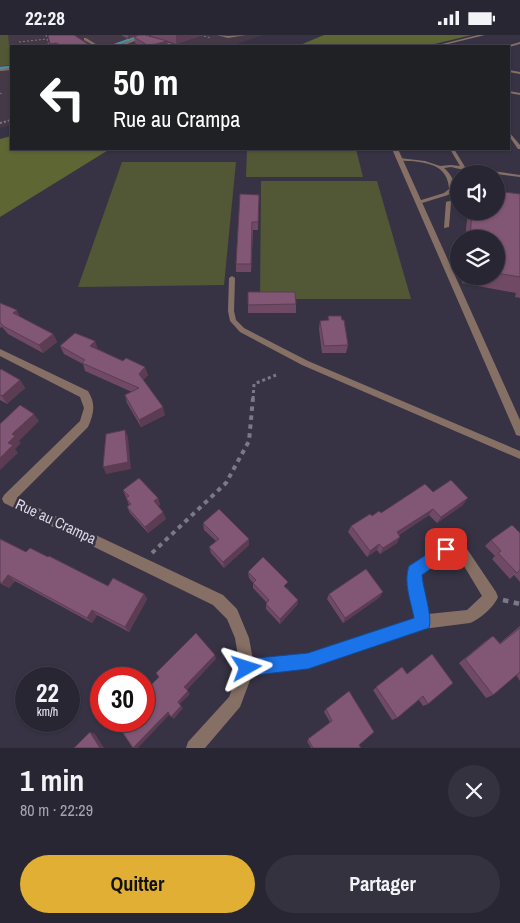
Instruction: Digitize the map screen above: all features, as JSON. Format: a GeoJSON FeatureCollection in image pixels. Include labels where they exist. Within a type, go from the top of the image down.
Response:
{"type":"FeatureCollection","features":[{"type":"Feature","properties":{"kind":"street"},"geometry":{"type":"LineString","coordinates":[[440,45],[483,35]]}},
{"type":"Feature","properties":{"kind":"street"},"geometry":{"type":"LineString","coordinates":[[122,45],[147,37]]}},
{"type":"Feature","properties":{"kind":"street"},"geometry":{"type":"LineString","coordinates":[[396,150],[520,432]]}},
{"type":"Feature","properties":{"kind":"street","name":"Rue au Crampa"},"geometry":{"type":"LineString","coordinates":[[0,352],[84,394],[90,402],[90,411],[84,424],[8,499],[218,600],[232,614],[242,639],[247,668],[235,702],[194,748]]}},
{"type":"Feature","properties":{"kind":"street"},"geometry":{"type":"LineString","coordinates":[[247,668],[308,661],[423,623],[470,616],[490,597],[460,550],[446,549],[414,571],[415,587],[423,623]]}},
{"type":"Feature","properties":{"kind":"lane"},"geometry":{"type":"LineString","coordinates":[[219,35],[228,37],[244,35]]}},
{"type":"Feature","properties":{"kind":"lane"},"geometry":{"type":"LineString","coordinates":[[85,39],[95,45]]}},
{"type":"Feature","properties":{"kind":"lane"},"geometry":{"type":"LineString","coordinates":[[155,40],[172,45]]}},
{"type":"Feature","properties":{"kind":"lane"},"geometry":{"type":"LineString","coordinates":[[510,134],[520,148]]}},
{"type":"Feature","properties":{"kind":"lane"},"geometry":{"type":"LineString","coordinates":[[453,150],[462,165]]}},
{"type":"Feature","properties":{"kind":"lane"},"geometry":{"type":"LineString","coordinates":[[400,159],[440,167],[450,166]]}},
{"type":"Feature","properties":{"kind":"lane"},"geometry":{"type":"LineString","coordinates":[[420,202],[446,195],[452,189],[453,184],[446,171],[440,167]]}},
{"type":"Feature","properties":{"kind":"lane"},"geometry":{"type":"LineString","coordinates":[[505,175],[520,177]]}},
{"type":"Feature","properties":{"kind":"lane"},"geometry":{"type":"LineString","coordinates":[[446,227],[450,202]]}},
{"type":"Feature","properties":{"kind":"lane"},"geometry":{"type":"LineString","coordinates":[[232,279],[231,311],[233,321],[242,330],[305,363],[520,455]]}},
{"type":"Feature","properties":{"kind":"path"},"geometry":{"type":"LineString","coordinates":[[47,36],[49,45]]}},
{"type":"Feature","properties":{"kind":"path"},"geometry":{"type":"LineString","coordinates":[[19,42],[47,39]]}},
{"type":"Feature","properties":{"kind":"path"},"geometry":{"type":"LineString","coordinates":[[142,562],[226,483],[249,441],[254,384],[276,375]]}},
{"type":"Feature","properties":{"kind":"shaded area"},"geometry":{"type":"Polygon","coordinates":[[[0,35],[263,35],[234,45],[10,45],[10,125],[0,128],[0,35]]]}},
{"type":"Feature","properties":{"kind":"green space"},"geometry":{"type":"Polygon","coordinates":[[[0,35],[8,35],[10,65],[0,66],[0,35]]]}},
{"type":"Feature","properties":{"kind":"green space"},"geometry":{"type":"Polygon","coordinates":[[[324,35],[472,35],[430,45],[300,45],[324,35]]]}},
{"type":"Feature","properties":{"kind":"green space"},"geometry":{"type":"Polygon","coordinates":[[[10,136],[10,150],[108,150],[0,217],[0,139],[10,136]]]}},
{"type":"Feature","properties":{"kind":"green space"},"geometry":{"type":"Polygon","coordinates":[[[247,150],[356,150],[363,177],[246,177],[247,150]]]}},
{"type":"Feature","properties":{"kind":"green space"},"geometry":{"type":"Polygon","coordinates":[[[122,162],[236,162],[224,285],[78,287],[122,162]]]}},
{"type":"Feature","properties":{"kind":"green space"},"geometry":{"type":"Polygon","coordinates":[[[261,181],[377,181],[411,299],[260,299],[261,181]]]}},
{"type":"Feature","properties":{"kind":"building"},"geometry":{"type":"Polygon","coordinates":[[[48,35],[74,35],[89,45],[61,45],[56,43],[50,44],[48,35]]]}},
{"type":"Feature","properties":{"kind":"building"},"geometry":{"type":"Polygon","coordinates":[[[139,35],[167,41],[147,45],[134,37],[139,35]]]}},
{"type":"Feature","properties":{"kind":"building"},"geometry":{"type":"Polygon","coordinates":[[[505,192],[520,194],[520,277],[505,274],[505,230],[471,230],[471,220],[505,220],[505,192]]]}},
{"type":"Feature","properties":{"kind":"building"},"geometry":{"type":"Polygon","coordinates":[[[240,194],[259,195],[258,222],[252,222],[251,264],[236,264],[240,194]]]}},
{"type":"Feature","properties":{"kind":"building"},"geometry":{"type":"Polygon","coordinates":[[[248,292],[295,292],[296,304],[248,305],[248,292]]]}},
{"type":"Feature","properties":{"kind":"building"},"geometry":{"type":"Polygon","coordinates":[[[0,303],[17,310],[13,313],[53,334],[39,345],[3,326],[0,322],[0,303]]]}},
{"type":"Feature","properties":{"kind":"building"},"geometry":{"type":"Polygon","coordinates":[[[328,316],[341,316],[342,320],[344,320],[348,345],[324,346],[320,321],[329,320],[328,316]]]}},
{"type":"Feature","properties":{"kind":"building"},"geometry":{"type":"Polygon","coordinates":[[[75,333],[95,341],[90,346],[123,361],[126,358],[145,367],[139,374],[163,407],[139,420],[125,395],[139,388],[82,363],[85,360],[60,346],[75,333]]]}},
{"type":"Feature","properties":{"kind":"building"},"geometry":{"type":"Polygon","coordinates":[[[1,369],[20,380],[2,396],[0,395],[1,369]]]}},
{"type":"Feature","properties":{"kind":"building"},"geometry":{"type":"Polygon","coordinates":[[[20,405],[34,414],[12,434],[15,436],[8,443],[13,445],[0,458],[0,424],[20,405]]]}},
{"type":"Feature","properties":{"kind":"building"},"geometry":{"type":"Polygon","coordinates":[[[125,430],[128,462],[103,467],[106,434],[125,430]]]}},
{"type":"Feature","properties":{"kind":"building"},"geometry":{"type":"Polygon","coordinates":[[[139,478],[158,498],[154,501],[163,512],[145,527],[127,507],[131,504],[126,498],[129,496],[123,490],[139,478]]]}},
{"type":"Feature","properties":{"kind":"building"},"geometry":{"type":"Polygon","coordinates":[[[451,480],[468,498],[441,517],[433,509],[397,532],[400,537],[383,548],[379,544],[370,551],[351,526],[370,514],[372,516],[379,511],[381,513],[425,484],[433,492],[451,480]]]}},
{"type":"Feature","properties":{"kind":"building"},"geometry":{"type":"Polygon","coordinates":[[[219,509],[249,539],[223,562],[209,547],[219,539],[203,523],[219,509]]]}},
{"type":"Feature","properties":{"kind":"building"},"geometry":{"type":"Polygon","coordinates":[[[512,525],[520,533],[520,570],[517,573],[498,553],[501,551],[491,540],[512,525]]]}},
{"type":"Feature","properties":{"kind":"building"},"geometry":{"type":"Polygon","coordinates":[[[0,539],[26,552],[30,548],[49,556],[108,586],[113,578],[144,594],[125,627],[92,610],[87,618],[8,575],[2,583],[0,582],[0,539]]]}},
{"type":"Feature","properties":{"kind":"building"},"geometry":{"type":"Polygon","coordinates":[[[263,557],[288,582],[284,586],[298,600],[280,619],[266,604],[269,600],[253,583],[256,580],[248,572],[263,557]]]}},
{"type":"Feature","properties":{"kind":"building"},"geometry":{"type":"Polygon","coordinates":[[[366,569],[383,592],[345,618],[329,594],[366,569]]]}},
{"type":"Feature","properties":{"kind":"building"},"geometry":{"type":"Polygon","coordinates":[[[520,628],[520,672],[493,695],[465,659],[493,636],[500,644],[520,628]]]}},
{"type":"Feature","properties":{"kind":"building"},"geometry":{"type":"Polygon","coordinates":[[[196,633],[215,655],[184,687],[188,691],[178,702],[181,706],[171,717],[168,712],[155,725],[155,681],[159,677],[156,673],[196,633]]]}},
{"type":"Feature","properties":{"kind":"building"},"geometry":{"type":"Polygon","coordinates":[[[432,654],[453,683],[428,704],[423,696],[397,718],[376,687],[402,667],[407,674],[432,654]]]}},
{"type":"Feature","properties":{"kind":"building"},"geometry":{"type":"Polygon","coordinates":[[[349,691],[374,732],[359,745],[361,748],[313,748],[308,739],[332,721],[326,709],[349,691]]]}},
{"type":"Feature","properties":{"kind":"building"},"geometry":{"type":"Polygon","coordinates":[[[90,732],[100,748],[74,748],[90,732]]]}},
{"type":"Feature","properties":{"kind":"building"},"geometry":{"type":"Polygon","coordinates":[[[122,732],[149,732],[133,748],[122,732]]]}},
{"type":"Feature","properties":{"kind":"waterway"},"geometry":{"type":"LineString","coordinates":[[115,45],[142,35]]}},
{"type":"Feature","properties":{"kind":"waterway"},"geometry":{"type":"LineString","coordinates":[[0,68],[10,67]]}},
{"type":"Feature","properties":{"kind":"route"},"geometry":{"type":"LineString","coordinates":[[247,668],[308,661],[423,623],[415,587],[414,571],[446,549]]}}]}
